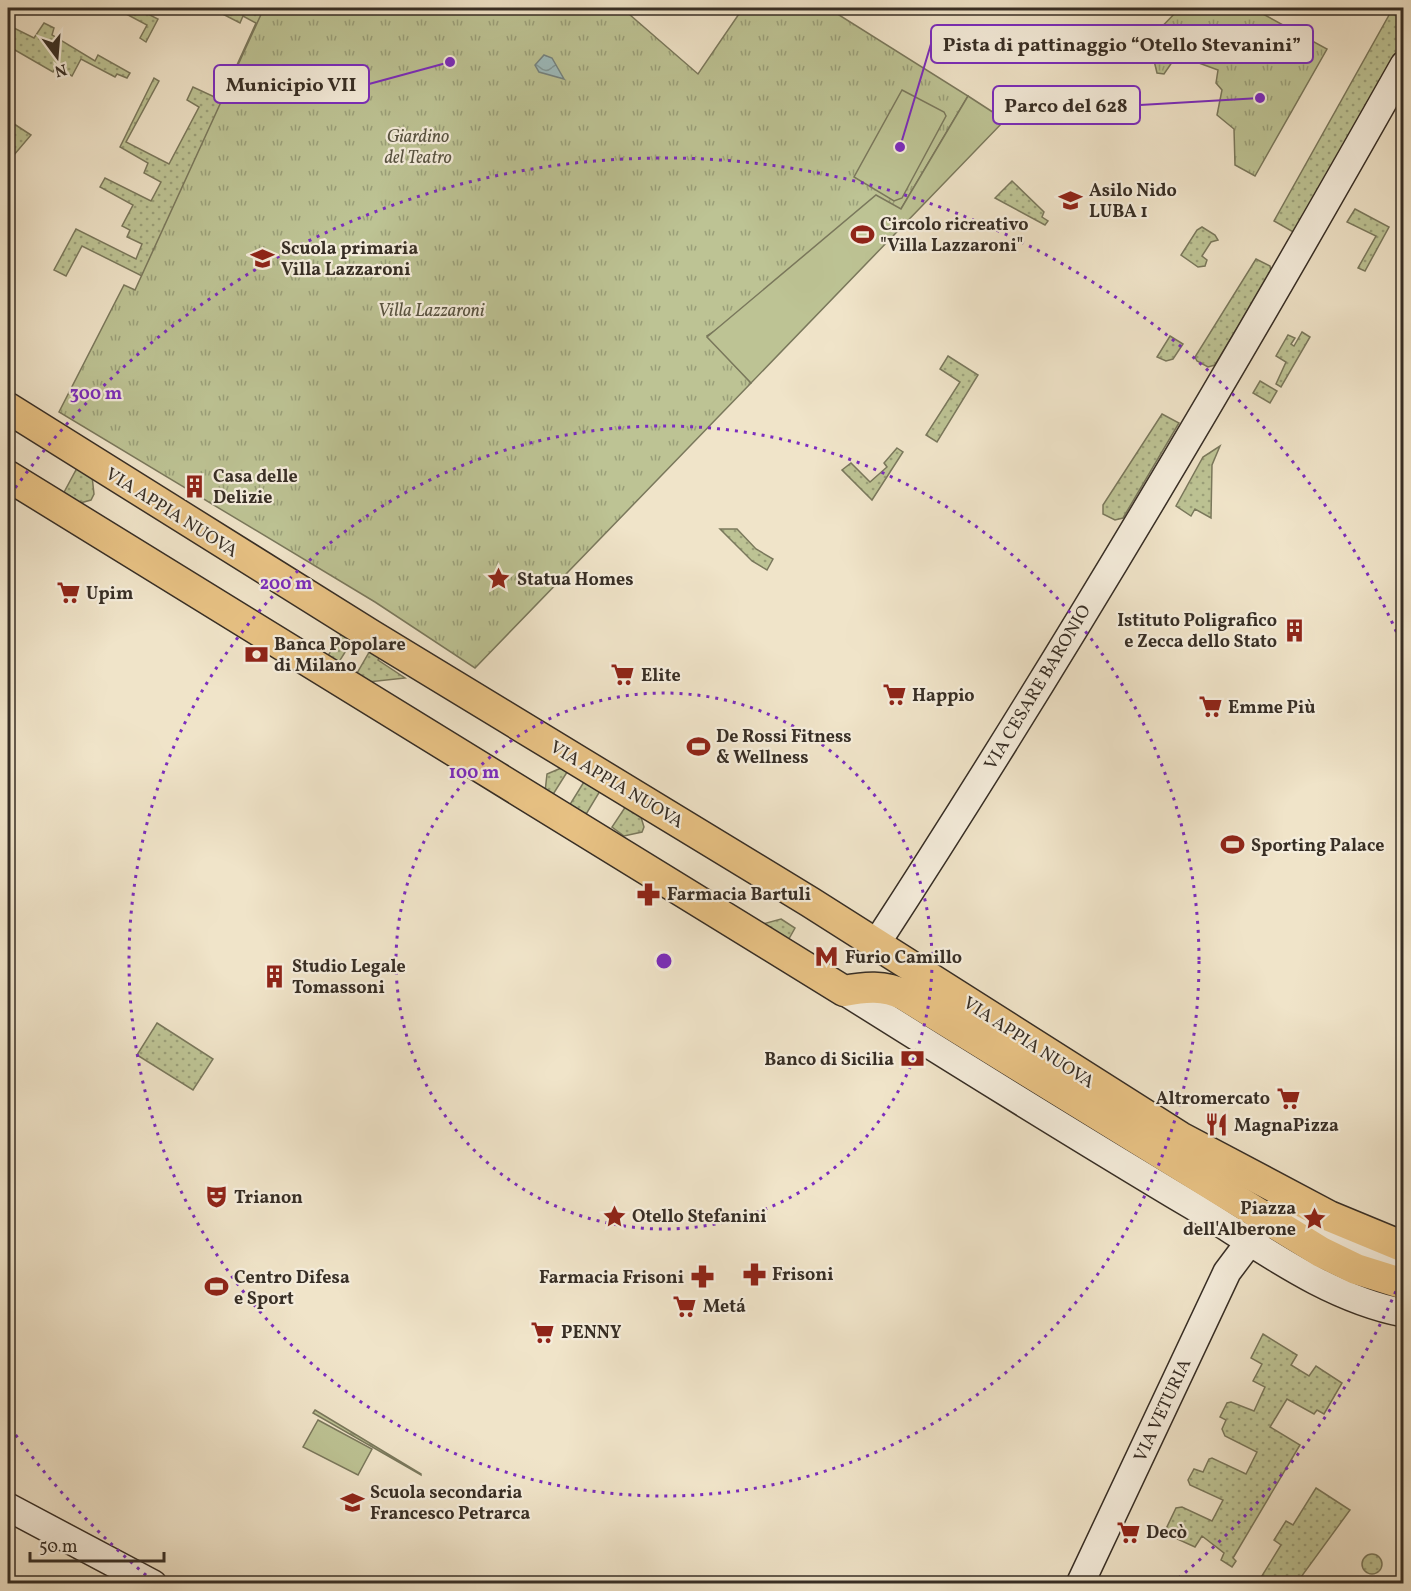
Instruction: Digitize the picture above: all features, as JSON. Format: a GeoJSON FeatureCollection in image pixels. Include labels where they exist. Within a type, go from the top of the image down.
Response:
{"type":"FeatureCollection","features":[{"type":"Feature","properties":{"kind":"main road","name":"VIA APPIA NUOVA"},"geometry":{"type":"LineString","coordinates":[[8,408],[149,498],[876,944],[1117,1098],[1258,1180],[1329,1216],[1404,1247]]}},
{"type":"Feature","properties":{"kind":"main road","name":"VIA APPIA NUOVA"},"geometry":{"type":"LineString","coordinates":[[8,476],[844,991],[874,988],[899,993],[1193,1191],[1230,1197],[1258,1230]]}},
{"type":"Feature","properties":{"kind":"main road"},"geometry":{"type":"LineString","coordinates":[[1258,1230],[1368,1274],[1404,1284]]}},
{"type":"Feature","properties":{"kind":"street","name":"VIA CESARE BARONIO"},"geometry":{"type":"LineString","coordinates":[[876,944],[980,782],[1195,428],[1404,65]]}},
{"type":"Feature","properties":{"kind":"street"},"geometry":{"type":"LineString","coordinates":[[1226,1163],[1234,1175],[1235,1183],[1230,1197]]}},
{"type":"Feature","properties":{"kind":"street","name":"VIA APPIA NUOVA"},"geometry":{"type":"LineString","coordinates":[[1193,1191],[1258,1230]]}},
{"type":"Feature","properties":{"kind":"street"},"geometry":{"type":"LineString","coordinates":[[1404,1268],[1359,1250],[1286,1211],[1277,1211],[1258,1230],[1333,1289],[1364,1302],[1404,1313]]}},
{"type":"Feature","properties":{"kind":"street","name":"VIA VETURIA"},"geometry":{"type":"LineString","coordinates":[[1080,1584],[1227,1272],[1258,1230]]}},
{"type":"Feature","properties":{"kind":"street"},"geometry":{"type":"LineString","coordinates":[[8,1507],[153,1584]]}},
{"type":"Feature","properties":{"kind":"green space"},"geometry":{"type":"Polygon","coordinates":[[[115,8],[136,8],[158,19],[146,42],[140,38],[147,25],[115,8]]]}},
{"type":"Feature","properties":{"kind":"green space"},"geometry":{"type":"Polygon","coordinates":[[[211,8],[274,8],[142,276],[82,246],[66,276],[54,270],[76,229],[136,259],[142,244],[127,237],[130,230],[122,226],[133,205],[100,187],[105,178],[151,201],[161,182],[144,173],[148,163],[120,147],[154,78],[159,81],[126,142],[169,164],[199,107],[187,100],[193,87],[221,100],[256,23],[243,16],[240,23],[211,8]]]}},
{"type":"Feature","properties":{"kind":"green space","name":"Villa Lazzaroni"},"geometry":{"type":"Polygon","coordinates":[[[264,8],[622,8],[698,74],[743,8],[828,8],[968,96],[901,209],[707,336],[751,383],[475,668],[375,602],[59,412],[124,285],[135,290],[264,8]]]}},
{"type":"Feature","properties":{"kind":"green space"},"geometry":{"type":"Polygon","coordinates":[[[1180,8],[1252,8],[1327,49],[1255,176],[1235,165],[1234,129],[1217,115],[1222,90],[1216,83],[1218,70],[1177,55],[1164,74],[1157,73],[1149,40],[1180,8]]]}},
{"type":"Feature","properties":{"kind":"green space"},"geometry":{"type":"Polygon","coordinates":[[[1393,8],[1403,8],[1403,41],[1295,233],[1274,221],[1393,8]]]}},
{"type":"Feature","properties":{"kind":"green space"},"geometry":{"type":"Polygon","coordinates":[[[44,23],[54,28],[52,35],[95,61],[98,55],[130,73],[127,78],[117,74],[115,77],[81,59],[72,76],[56,67],[53,72],[8,46],[10,26],[34,38],[44,23]]]}},
{"type":"Feature","properties":{"kind":"green space"},"geometry":{"type":"Polygon","coordinates":[[[902,90],[944,112],[946,116],[902,198],[894,201],[854,177],[902,90]]]}},
{"type":"Feature","properties":{"kind":"green space","name":"Circolo ricreativo \"Villa Lazzaroni\""},"geometry":{"type":"Polygon","coordinates":[[[968,96],[1005,120],[751,383],[707,337],[876,195],[901,209],[968,96]]]}},
{"type":"Feature","properties":{"kind":"green space"},"geometry":{"type":"Polygon","coordinates":[[[8,120],[31,135],[8,162],[8,120]]]}},
{"type":"Feature","properties":{"kind":"green space"},"geometry":{"type":"Polygon","coordinates":[[[1012,181],[1044,212],[1042,217],[1048,221],[1045,225],[995,198],[1012,181]]]}},
{"type":"Feature","properties":{"kind":"green space"},"geometry":{"type":"Polygon","coordinates":[[[1355,209],[1389,227],[1365,271],[1358,268],[1376,236],[1347,222],[1355,209]]]}},
{"type":"Feature","properties":{"kind":"green space"},"geometry":{"type":"Polygon","coordinates":[[[1202,227],[1215,235],[1218,240],[1211,242],[1202,256],[1207,260],[1205,266],[1198,267],[1181,255],[1197,230],[1202,227]]]}},
{"type":"Feature","properties":{"kind":"green space"},"geometry":{"type":"Polygon","coordinates":[[[1256,259],[1270,266],[1271,272],[1215,365],[1208,367],[1197,361],[1195,357],[1256,259]]]}},
{"type":"Feature","properties":{"kind":"green space"},"geometry":{"type":"Polygon","coordinates":[[[1302,332],[1310,337],[1281,387],[1276,384],[1286,362],[1276,356],[1288,335],[1295,338],[1291,344],[1294,346],[1302,332]]]}},
{"type":"Feature","properties":{"kind":"green space"},"geometry":{"type":"Polygon","coordinates":[[[1170,336],[1183,344],[1173,359],[1166,361],[1157,357],[1170,336]]]}},
{"type":"Feature","properties":{"kind":"green space"},"geometry":{"type":"Polygon","coordinates":[[[948,356],[978,375],[937,442],[926,435],[960,382],[940,369],[948,356]]]}},
{"type":"Feature","properties":{"kind":"green space"},"geometry":{"type":"Polygon","coordinates":[[[1260,381],[1277,391],[1270,403],[1253,393],[1260,381]]]}},
{"type":"Feature","properties":{"kind":"green space"},"geometry":{"type":"Polygon","coordinates":[[[1162,414],[1179,423],[1123,518],[1115,520],[1103,514],[1103,505],[1162,414]]]}},
{"type":"Feature","properties":{"kind":"green space"},"geometry":{"type":"Polygon","coordinates":[[[1220,446],[1212,465],[1211,518],[1195,509],[1191,516],[1176,506],[1203,457],[1220,446]]]}},
{"type":"Feature","properties":{"kind":"green space"},"geometry":{"type":"Polygon","coordinates":[[[897,448],[903,452],[872,500],[842,470],[851,463],[870,482],[887,467],[884,463],[897,448]]]}},
{"type":"Feature","properties":{"kind":"green space"},"geometry":{"type":"Polygon","coordinates":[[[77,468],[92,476],[94,494],[91,500],[73,505],[61,498],[77,468]]]}},
{"type":"Feature","properties":{"kind":"green space"},"geometry":{"type":"Polygon","coordinates":[[[720,529],[737,529],[756,549],[773,559],[767,570],[752,561],[720,529]]]}},
{"type":"Feature","properties":{"kind":"green space"},"geometry":{"type":"Polygon","coordinates":[[[343,631],[354,638],[337,665],[326,659],[343,631]]]}},
{"type":"Feature","properties":{"kind":"green space"},"geometry":{"type":"Polygon","coordinates":[[[371,649],[382,652],[378,660],[405,678],[368,682],[356,675],[371,649]]]}},
{"type":"Feature","properties":{"kind":"green space"},"geometry":{"type":"Polygon","coordinates":[[[566,766],[569,769],[552,796],[545,792],[547,774],[566,766]]]}},
{"type":"Feature","properties":{"kind":"green space"},"geometry":{"type":"Polygon","coordinates":[[[587,777],[603,786],[585,816],[569,806],[587,777]]]}},
{"type":"Feature","properties":{"kind":"green space"},"geometry":{"type":"Polygon","coordinates":[[[626,806],[640,814],[644,827],[642,832],[624,836],[612,827],[626,806]]]}},
{"type":"Feature","properties":{"kind":"green space"},"geometry":{"type":"Polygon","coordinates":[[[781,919],[795,928],[786,944],[756,926],[781,919]]]}},
{"type":"Feature","properties":{"kind":"green space"},"geometry":{"type":"Polygon","coordinates":[[[157,1023],[213,1059],[193,1090],[137,1055],[157,1023]]]}},
{"type":"Feature","properties":{"kind":"green space"},"geometry":{"type":"Polygon","coordinates":[[[1263,1334],[1297,1355],[1291,1365],[1309,1376],[1316,1366],[1342,1383],[1324,1414],[1317,1410],[1314,1414],[1287,1399],[1270,1427],[1300,1445],[1233,1558],[1236,1561],[1232,1567],[1221,1560],[1224,1553],[1202,1536],[1195,1547],[1164,1533],[1176,1508],[1182,1507],[1212,1521],[1223,1500],[1190,1485],[1188,1480],[1194,1469],[1203,1472],[1209,1459],[1212,1458],[1246,1474],[1257,1452],[1225,1436],[1222,1429],[1226,1420],[1220,1417],[1227,1403],[1231,1402],[1254,1411],[1265,1387],[1253,1381],[1262,1364],[1251,1358],[1263,1334]]]}},
{"type":"Feature","properties":{"kind":"green space"},"geometry":{"type":"Polygon","coordinates":[[[315,1410],[421,1474],[421,1475],[313,1413],[315,1410]]]}},
{"type":"Feature","properties":{"kind":"green space"},"geometry":{"type":"Polygon","coordinates":[[[318,1420],[372,1449],[358,1475],[303,1447],[318,1420]]]}},
{"type":"Feature","properties":{"kind":"green space"},"geometry":{"type":"Polygon","coordinates":[[[1316,1488],[1350,1510],[1301,1577],[1309,1583],[1267,1583],[1260,1579],[1281,1545],[1274,1540],[1286,1521],[1293,1525],[1316,1488]]]}},
{"type":"Feature","properties":{"kind":"green space"},"geometry":{"type":"Polygon","coordinates":[[[1368,1554],[1376,1554],[1382,1560],[1382,1568],[1376,1574],[1368,1574],[1362,1568],[1362,1560],[1368,1554]]]}},
{"type":"Feature","properties":{"kind":"water"},"geometry":{"type":"Polygon","coordinates":[[[544,55],[552,58],[564,79],[539,72],[535,65],[544,55]]]}},
{"type":"Feature","properties":{"kind":"place","name":"Municipio VII"},"geometry":{"type":"Point","coordinates":[450,62]}},
{"type":"Feature","properties":{"kind":"place","name":"Parco del 628"},"geometry":{"type":"Point","coordinates":[1260,98]}},
{"type":"Feature","properties":{"kind":"place","name":"Pista di pattinaggio “Otello Stevanini”"},"geometry":{"type":"Point","coordinates":[900,147]}},
{"type":"Feature","properties":{"kind":"place","name":"Asilo Nido LUBA 1"},"geometry":{"type":"Point","coordinates":[1071,200]}},
{"type":"Feature","properties":{"kind":"place","name":"Circolo ricreativo \"Villa Lazzaroni\""},"geometry":{"type":"Point","coordinates":[862,234]}},
{"type":"Feature","properties":{"kind":"place","name":"Scuola primaria Villa Lazzaroni"},"geometry":{"type":"Point","coordinates":[263,258]}},
{"type":"Feature","properties":{"kind":"place","name":"Casa delle Delizie"},"geometry":{"type":"Point","coordinates":[195,486]}},
{"type":"Feature","properties":{"kind":"place","name":"Statua Homes"},"geometry":{"type":"Point","coordinates":[499,579]}},
{"type":"Feature","properties":{"kind":"place","name":"Upim"},"geometry":{"type":"Point","coordinates":[68,593]}},
{"type":"Feature","properties":{"kind":"place","name":"Istituto Poligrafico e Zecca dello Stato"},"geometry":{"type":"Point","coordinates":[1295,630]}},
{"type":"Feature","properties":{"kind":"place","name":"Banca Popolare di Milano"},"geometry":{"type":"Point","coordinates":[256,654]}},
{"type":"Feature","properties":{"kind":"place","name":"Elite"},"geometry":{"type":"Point","coordinates":[623,675]}},
{"type":"Feature","properties":{"kind":"place","name":"Happio"},"geometry":{"type":"Point","coordinates":[894,695]}},
{"type":"Feature","properties":{"kind":"place","name":"Emme Più"},"geometry":{"type":"Point","coordinates":[1210,707]}},
{"type":"Feature","properties":{"kind":"place","name":"De Rossi Fitness & Wellness"},"geometry":{"type":"Point","coordinates":[698,746]}},
{"type":"Feature","properties":{"kind":"place","name":"Sporting Palace"},"geometry":{"type":"Point","coordinates":[1233,845]}},
{"type":"Feature","properties":{"kind":"place","name":"Farmacia Bartuli"},"geometry":{"type":"Point","coordinates":[649,894]}},
{"type":"Feature","properties":{"kind":"place","name":"Furio Camillo"},"geometry":{"type":"Point","coordinates":[827,957]}},
{"type":"Feature","properties":{"kind":"place","name":"Studio Legale Tomassoni"},"geometry":{"type":"Point","coordinates":[274,976]}},
{"type":"Feature","properties":{"kind":"place","name":"Banco di Sicilia"},"geometry":{"type":"Point","coordinates":[912,1059]}},
{"type":"Feature","properties":{"kind":"place","name":"Altromercato"},"geometry":{"type":"Point","coordinates":[1288,1098]}},
{"type":"Feature","properties":{"kind":"place","name":"MagnaPizza"},"geometry":{"type":"Point","coordinates":[1216,1125]}},
{"type":"Feature","properties":{"kind":"place","name":"Trianon"},"geometry":{"type":"Point","coordinates":[216,1197]}},
{"type":"Feature","properties":{"kind":"place","name":"Otello Stefanini"},"geometry":{"type":"Point","coordinates":[614,1216]}},
{"type":"Feature","properties":{"kind":"place","name":"Piazza dell'Alberone"},"geometry":{"type":"Point","coordinates":[1314,1218]}},
{"type":"Feature","properties":{"kind":"place","name":"Frisoni"},"geometry":{"type":"Point","coordinates":[754,1274]}},
{"type":"Feature","properties":{"kind":"place","name":"Farmacia Frisoni"},"geometry":{"type":"Point","coordinates":[702,1277]}},
{"type":"Feature","properties":{"kind":"place","name":"Centro Difesa e Sport"},"geometry":{"type":"Point","coordinates":[216,1287]}},
{"type":"Feature","properties":{"kind":"place","name":"Metá"},"geometry":{"type":"Point","coordinates":[685,1306]}},
{"type":"Feature","properties":{"kind":"place","name":"PENNY"},"geometry":{"type":"Point","coordinates":[543,1332]}},
{"type":"Feature","properties":{"kind":"place","name":"Scuola secondaria Francesco Petrarca"},"geometry":{"type":"Point","coordinates":[352,1502]}},
{"type":"Feature","properties":{"kind":"place","name":"Decò"},"geometry":{"type":"Point","coordinates":[1128,1532]}},
{"type":"Feature","properties":{"kind":"park label","name":"Giardino del Teatro"},"geometry":{"type":"Point","coordinates":[418,146]}}]}
